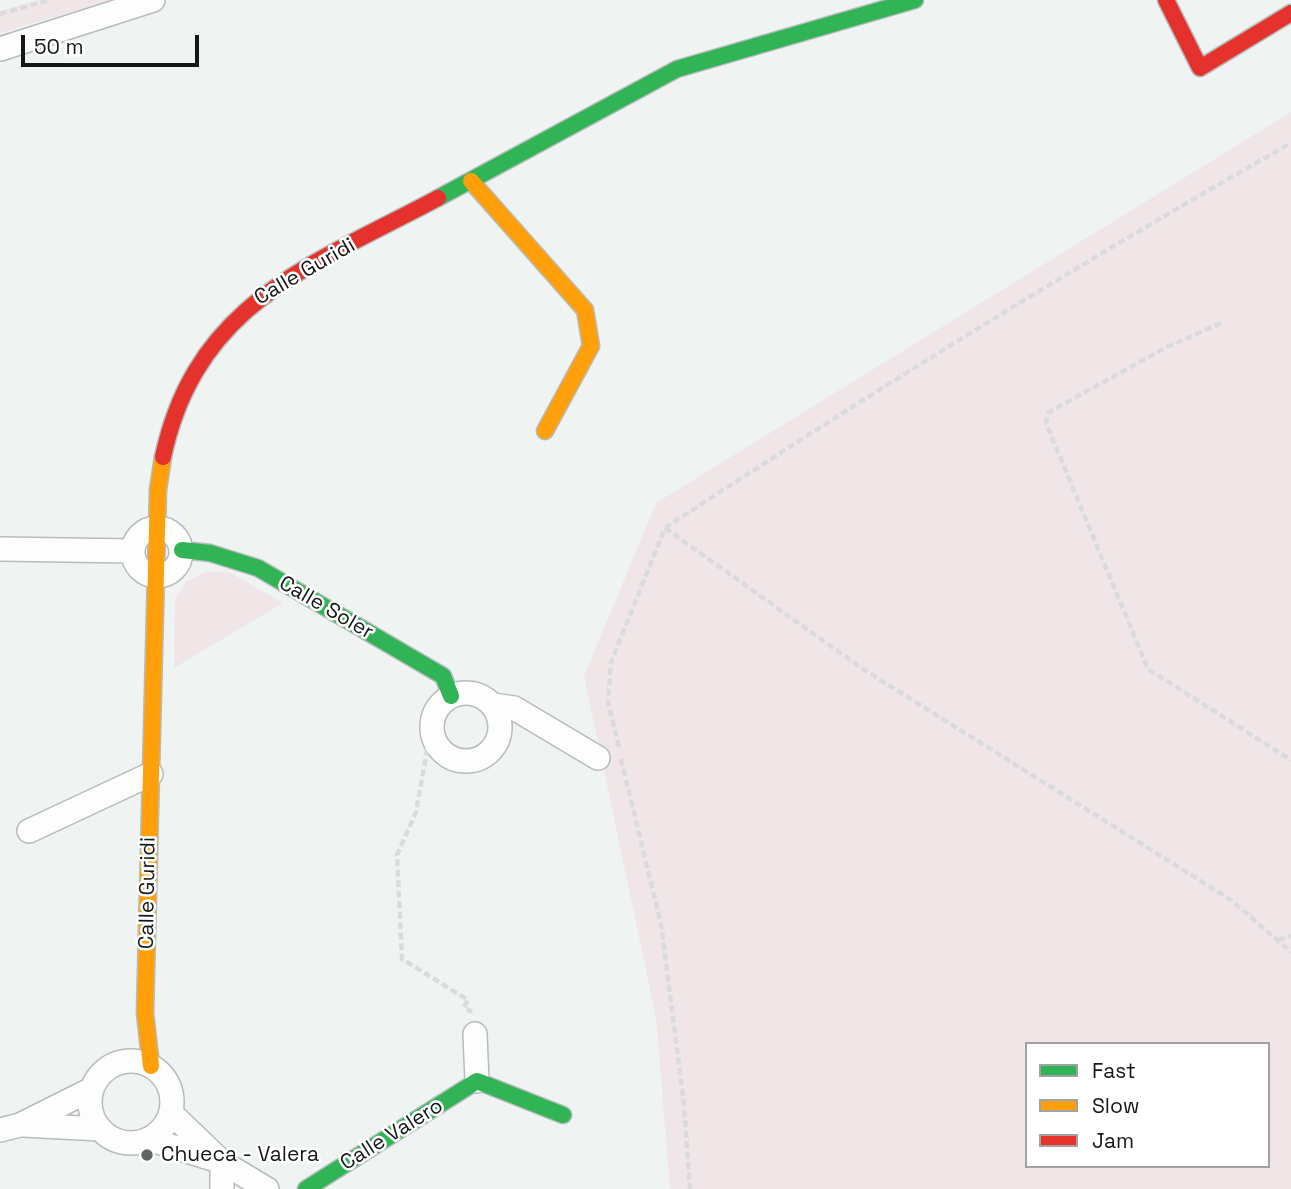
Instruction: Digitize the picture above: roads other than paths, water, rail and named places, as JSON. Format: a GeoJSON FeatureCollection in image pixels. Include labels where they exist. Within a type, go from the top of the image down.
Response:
{"type":"FeatureCollection","features":[{"type":"Feature","properties":{"kind":"street"},"geometry":{"type":"LineString","coordinates":[[0,49],[153,0]]}},
{"type":"Feature","properties":{"kind":"street","name":"Calle Guridi"},"geometry":{"type":"LineString","coordinates":[[151,1066],[145,1013],[158,576],[158,490],[163,448],[176,402],[211,342],[239,313],[277,284],[677,69],[915,0]]}},
{"type":"Feature","properties":{"kind":"street"},"geometry":{"type":"LineString","coordinates":[[1166,0],[1200,68],[1291,13]]}},
{"type":"Feature","properties":{"kind":"street"},"geometry":{"type":"LineString","coordinates":[[471,181],[586,310],[591,346],[545,431]]}},
{"type":"Feature","properties":{"kind":"street"},"geometry":{"type":"LineString","coordinates":[[159,528],[170,531],[178,539],[182,550],[176,568],[158,576],[141,569],[133,551],[138,537],[159,528]]}},
{"type":"Feature","properties":{"kind":"street"},"geometry":{"type":"LineString","coordinates":[[0,549],[133,551]]}},
{"type":"Feature","properties":{"kind":"street","name":"Calle Soler"},"geometry":{"type":"LineString","coordinates":[[182,550],[210,553],[258,568],[443,676],[451,696]]}},
{"type":"Feature","properties":{"kind":"street"},"geometry":{"type":"LineString","coordinates":[[493,705],[501,730],[498,742],[490,753],[479,760],[453,759],[442,752],[431,728],[433,715],[440,704],[451,696],[464,693],[477,694],[493,705],[514,708],[598,758]]}},
{"type":"Feature","properties":{"kind":"street"},"geometry":{"type":"LineString","coordinates":[[29,831],[151,774]]}},
{"type":"Feature","properties":{"kind":"street","name":"Calle Guridi"},"geometry":{"type":"LineString","coordinates":[[116,1064],[145,1013]]}},
{"type":"Feature","properties":{"kind":"street"},"geometry":{"type":"LineString","coordinates":[[475,1034],[477,1081],[563,1115]]}},
{"type":"Feature","properties":{"kind":"street"},"geometry":{"type":"LineString","coordinates":[[100,1129],[90,1103],[92,1089],[106,1070],[128,1061],[151,1066],[160,1073],[171,1091],[171,1112],[166,1124],[148,1139]]}},
{"type":"Feature","properties":{"kind":"street","name":"Calle Valero"},"geometry":{"type":"LineString","coordinates":[[306,1189],[477,1081]]}},
{"type":"Feature","properties":{"kind":"street"},"geometry":{"type":"LineString","coordinates":[[10,1127],[92,1089]]}},
{"type":"Feature","properties":{"kind":"street"},"geometry":{"type":"LineString","coordinates":[[171,1112],[222,1162],[267,1189]]}},
{"type":"Feature","properties":{"kind":"street"},"geometry":{"type":"LineString","coordinates":[[10,1127],[100,1129],[123,1142],[148,1139],[222,1162]]}},
{"type":"Feature","properties":{"kind":"street"},"geometry":{"type":"LineString","coordinates":[[222,1162],[222,1189]]}},
{"type":"Feature","properties":{"kind":"place","name":"Chueca - Valera"},"geometry":{"type":"Point","coordinates":[147,1155]}}]}
